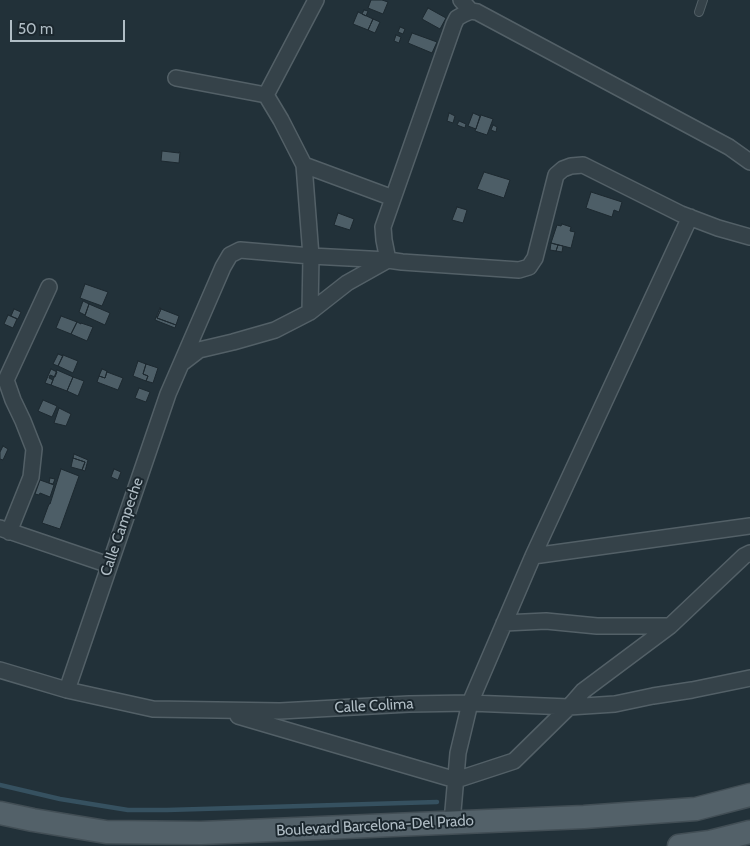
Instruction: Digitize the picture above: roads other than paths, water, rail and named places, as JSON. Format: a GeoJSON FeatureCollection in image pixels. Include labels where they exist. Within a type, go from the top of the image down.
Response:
{"type":"FeatureCollection","features":[{"type":"Feature","properties":{"kind":"main road","name":"Boulevard Barcelona-Del Prado"},"geometry":{"type":"LineString","coordinates":[[0,814],[106,832],[201,833],[584,817],[696,809],[750,795]]}},
{"type":"Feature","properties":{"kind":"main road"},"geometry":{"type":"LineString","coordinates":[[679,846],[710,842],[750,832]]}},
{"type":"Feature","properties":{"kind":"street"},"geometry":{"type":"LineString","coordinates":[[266,95],[316,0]]}},
{"type":"Feature","properties":{"kind":"street"},"geometry":{"type":"LineString","coordinates":[[180,365],[198,350],[274,330],[310,312],[347,284],[388,260],[383,227],[454,24],[457,18],[464,14],[466,6],[729,147],[750,162]]}},
{"type":"Feature","properties":{"kind":"street"},"geometry":{"type":"LineString","coordinates":[[176,78],[266,95],[281,120],[304,165],[311,256],[310,312]]}},
{"type":"Feature","properties":{"kind":"street"},"geometry":{"type":"LineString","coordinates":[[304,165],[393,198]]}},
{"type":"Feature","properties":{"kind":"street","name":"Calle Campeche"},"geometry":{"type":"LineString","coordinates":[[66,690],[168,394],[230,254],[240,250],[519,270],[528,267],[535,258],[556,175],[563,169],[571,166],[583,165],[690,217]]}},
{"type":"Feature","properties":{"kind":"street"},"geometry":{"type":"LineString","coordinates":[[452,822],[458,752],[470,703],[533,556],[690,217],[718,228],[750,237]]}},
{"type":"Feature","properties":{"kind":"street"},"geometry":{"type":"LineString","coordinates":[[49,288],[3,382],[24,421],[34,449],[31,478],[4,530],[109,565]]}},
{"type":"Feature","properties":{"kind":"street"},"geometry":{"type":"LineString","coordinates":[[533,556],[750,526]]}},
{"type":"Feature","properties":{"kind":"street"},"geometry":{"type":"LineString","coordinates":[[219,710],[456,780],[514,761],[583,691],[670,626],[744,556],[750,553]]}},
{"type":"Feature","properties":{"kind":"street"},"geometry":{"type":"LineString","coordinates":[[504,623],[546,621],[597,626],[670,626]]}},
{"type":"Feature","properties":{"kind":"street","name":"Calle Colima"},"geometry":{"type":"LineString","coordinates":[[0,670],[66,690],[153,709],[280,711],[409,704],[470,703],[569,707],[615,704],[750,678]]}},
{"type":"Feature","properties":{"kind":"lane"},"geometry":{"type":"LineString","coordinates":[[699,12],[704,0]]}},
{"type":"Feature","properties":{"kind":"waterway"},"geometry":{"type":"LineString","coordinates":[[0,785],[60,799],[128,810],[437,802]]}}]}
